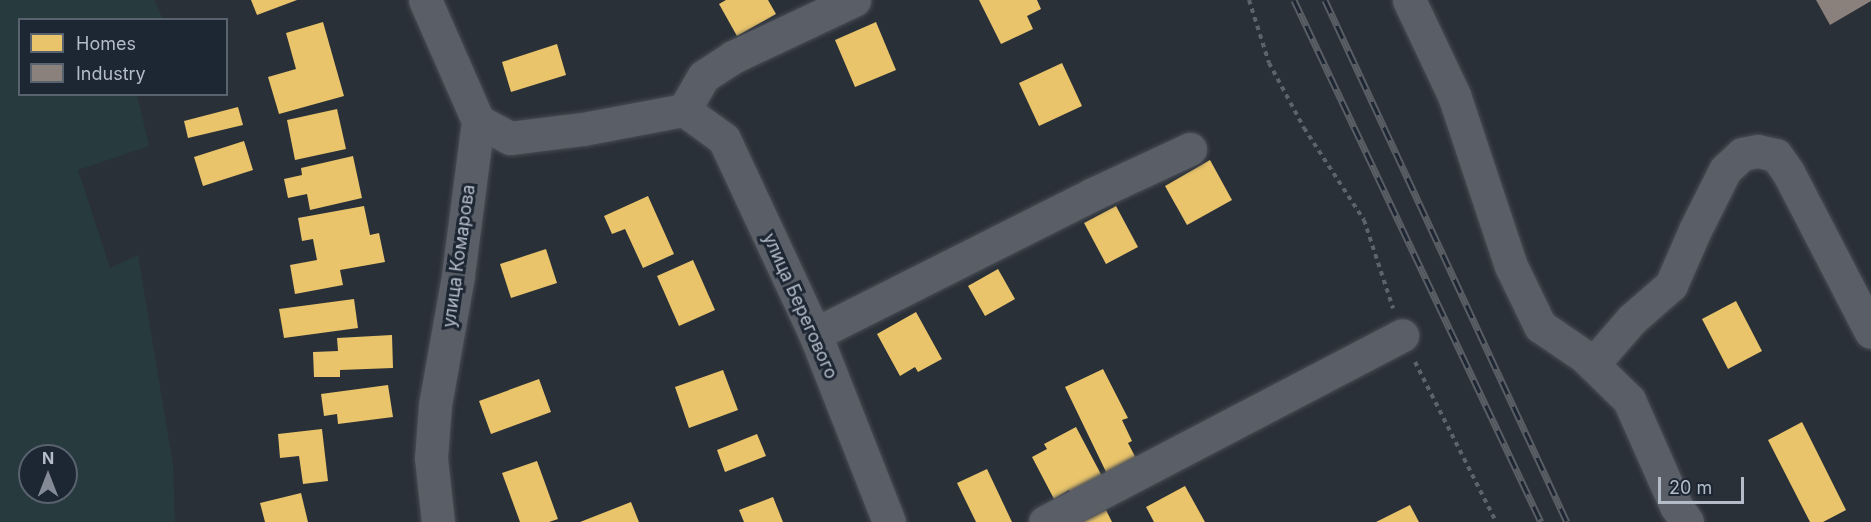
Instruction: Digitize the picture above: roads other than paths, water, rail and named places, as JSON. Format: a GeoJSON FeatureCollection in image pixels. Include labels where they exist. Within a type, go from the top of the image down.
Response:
{"type":"FeatureCollection","features":[{"type":"Feature","properties":{"kind":"street"},"geometry":{"type":"LineString","coordinates":[[433,4],[478,122],[510,138],[583,129],[684,110],[704,76],[734,57],[854,0]]}},
{"type":"Feature","properties":{"kind":"street"},"geometry":{"type":"LineString","coordinates":[[1409,0],[1454,96],[1510,266],[1540,326],[1593,364],[1629,400],[1676,506],[1687,522]]}},
{"type":"Feature","properties":{"kind":"street","name":"улица Берегового"},"geometry":{"type":"LineString","coordinates":[[684,110],[724,139],[815,334],[890,522]]}},
{"type":"Feature","properties":{"kind":"street","name":"улица Комарова"},"geometry":{"type":"LineString","coordinates":[[438,522],[431,458],[435,405],[458,276],[478,122]]}},
{"type":"Feature","properties":{"kind":"street"},"geometry":{"type":"LineString","coordinates":[[815,334],[1093,194],[1190,149]]}},
{"type":"Feature","properties":{"kind":"street"},"geometry":{"type":"LineString","coordinates":[[1593,364],[1632,319],[1671,285],[1725,170],[1742,154],[1758,151],[1776,156],[1788,172],[1871,332]]}},
{"type":"Feature","properties":{"kind":"street"},"geometry":{"type":"LineString","coordinates":[[1045,522],[1402,335]]}},
{"type":"Feature","properties":{"kind":"railway"},"geometry":{"type":"LineString","coordinates":[[1294,0],[1541,522]]}},
{"type":"Feature","properties":{"kind":"railway"},"geometry":{"type":"LineString","coordinates":[[1325,0],[1567,522]]}}]}
